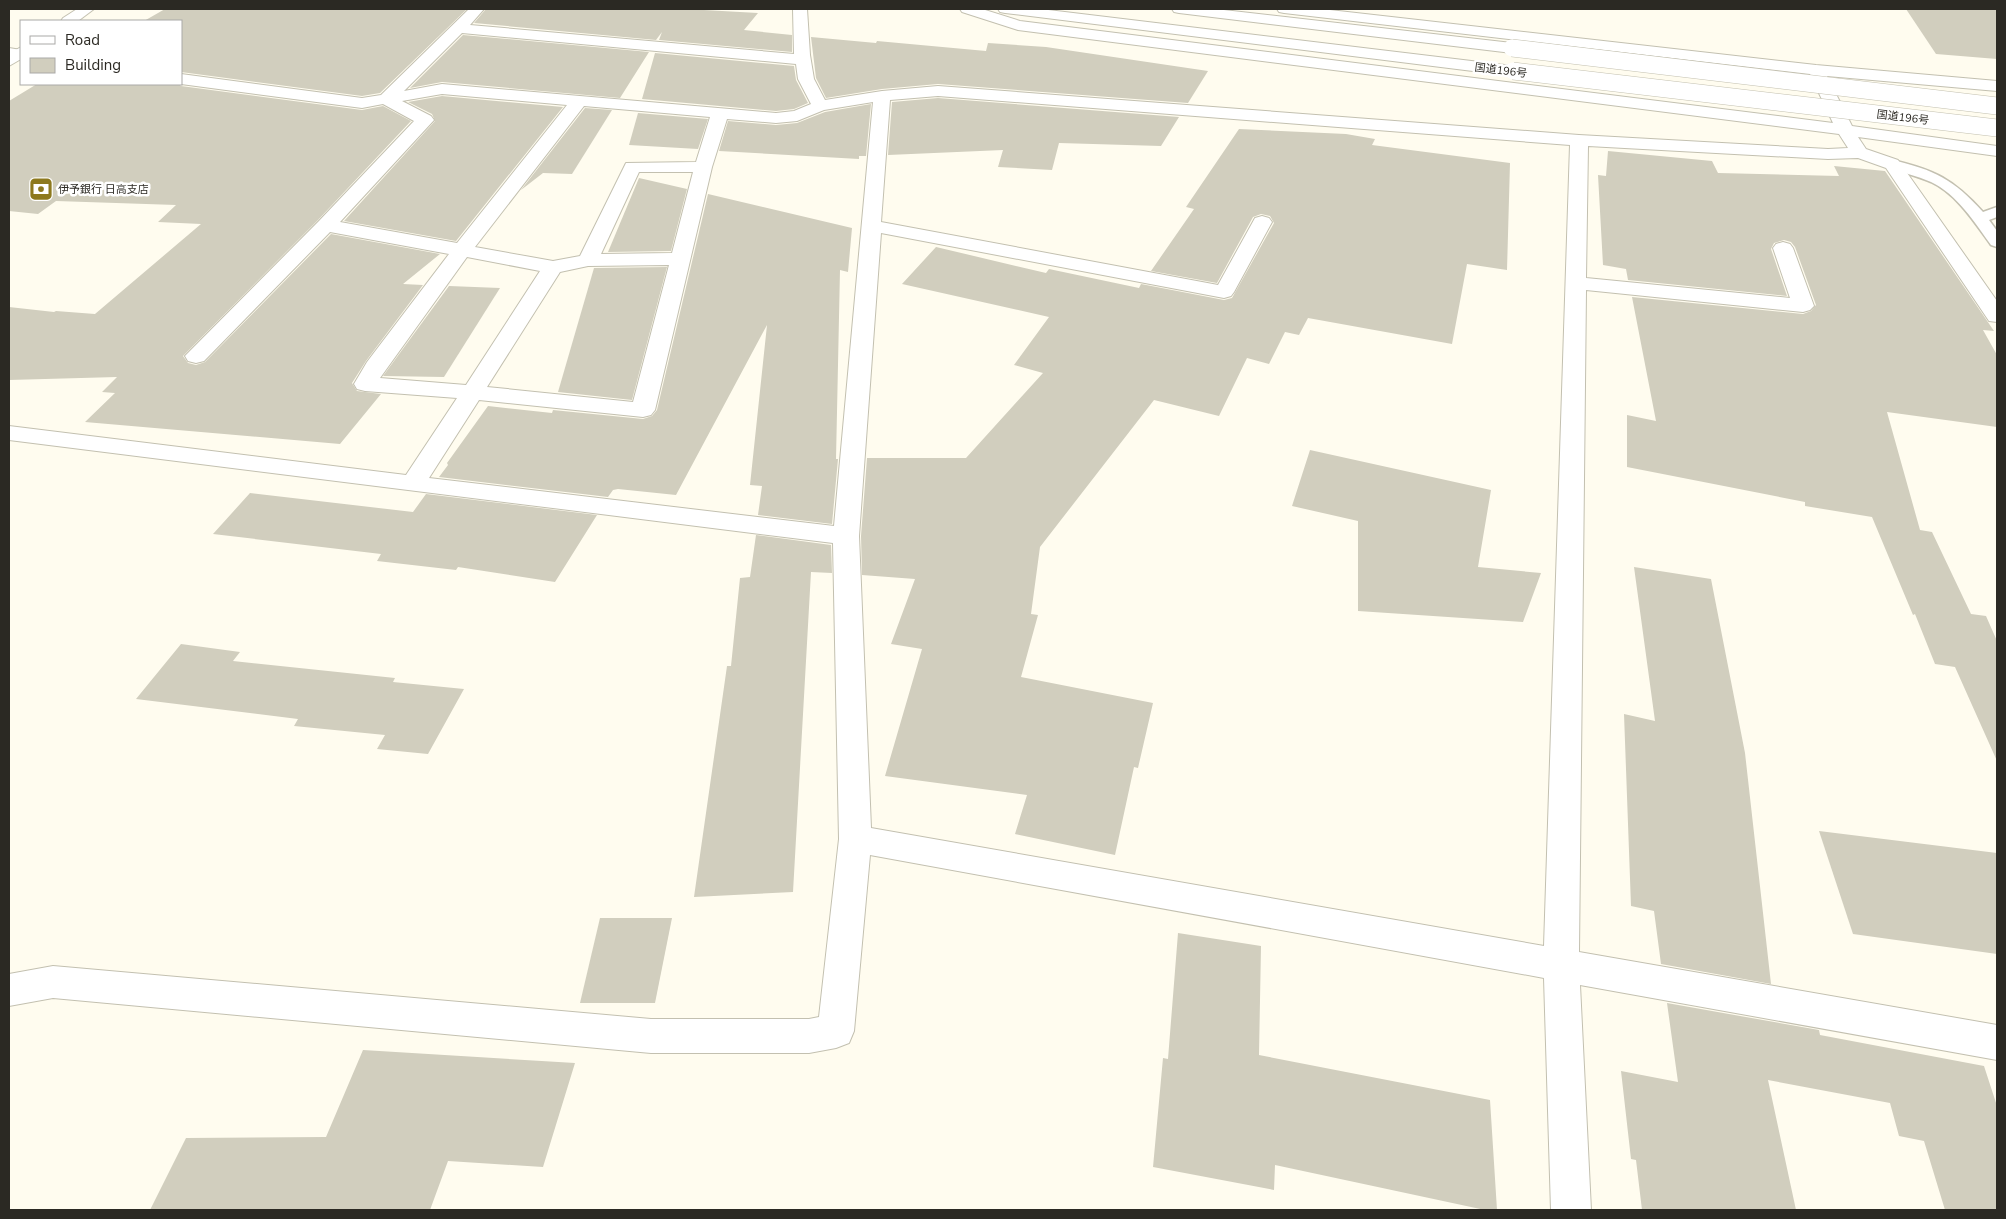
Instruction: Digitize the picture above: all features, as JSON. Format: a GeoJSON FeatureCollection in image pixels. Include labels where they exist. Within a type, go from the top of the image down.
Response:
{"type":"FeatureCollection","features":[{"type":"Feature","properties":{"kind":"main road"},"geometry":{"type":"LineString","coordinates":[[70,20],[87,9]]}},
{"type":"Feature","properties":{"kind":"main road"},"geometry":{"type":"LineString","coordinates":[[386,99],[477,9]]}},
{"type":"Feature","properties":{"kind":"main road"},"geometry":{"type":"LineString","coordinates":[[800,9],[806,79],[820,106]]}},
{"type":"Feature","properties":{"kind":"main road"},"geometry":{"type":"LineString","coordinates":[[967,9],[1018,24],[1997,151]]}},
{"type":"Feature","properties":{"kind":"main road","name":"国道196号"},"geometry":{"type":"LineString","coordinates":[[1005,9],[1997,128]]}},
{"type":"Feature","properties":{"kind":"main road","name":"国道196号"},"geometry":{"type":"LineString","coordinates":[[1179,9],[1997,106]]}},
{"type":"Feature","properties":{"kind":"main road"},"geometry":{"type":"LineString","coordinates":[[1284,9],[1340,12],[1816,70],[1997,86]]}},
{"type":"Feature","properties":{"kind":"main road"},"geometry":{"type":"LineString","coordinates":[[458,28],[803,60]]}},
{"type":"Feature","properties":{"kind":"main road"},"geometry":{"type":"LineString","coordinates":[[1816,70],[1845,130],[1860,153]]}},
{"type":"Feature","properties":{"kind":"main road"},"geometry":{"type":"LineString","coordinates":[[182,79],[362,103],[442,89],[776,118],[797,116],[820,106],[882,96],[938,91],[1578,140],[1828,154],[1860,153],[1892,164],[1997,316]]}},
{"type":"Feature","properties":{"kind":"main road"},"geometry":{"type":"LineString","coordinates":[[9,990],[53,982],[651,1036],[818,1034],[836,1031],[855,839],[846,536],[882,96]]}},
{"type":"Feature","properties":{"kind":"main road"},"geometry":{"type":"LineString","coordinates":[[196,356],[326,225],[426,120],[386,99]]}},
{"type":"Feature","properties":{"kind":"main road"},"geometry":{"type":"LineString","coordinates":[[579,101],[462,250],[375,367],[365,384],[472,392],[643,410],[702,167],[720,114]]}},
{"type":"Feature","properties":{"kind":"main road"},"geometry":{"type":"LineString","coordinates":[[1571,1210],[1561,965],[1578,140]]}},
{"type":"Feature","properties":{"kind":"main road"},"geometry":{"type":"LineString","coordinates":[[588,260],[632,167],[702,167]]}},
{"type":"Feature","properties":{"kind":"main road"},"geometry":{"type":"LineString","coordinates":[[872,226],[1224,292],[1262,222]]}},
{"type":"Feature","properties":{"kind":"main road"},"geometry":{"type":"LineString","coordinates":[[326,225],[553,267],[588,260],[680,259]]}},
{"type":"Feature","properties":{"kind":"main road"},"geometry":{"type":"LineString","coordinates":[[1575,282],[1803,306],[1783,248]]}},
{"type":"Feature","properties":{"kind":"main road"},"geometry":{"type":"LineString","coordinates":[[413,484],[553,267]]}},
{"type":"Feature","properties":{"kind":"main road"},"geometry":{"type":"LineString","coordinates":[[9,433],[846,536]]}},
{"type":"Feature","properties":{"kind":"main road"},"geometry":{"type":"LineString","coordinates":[[855,839],[1997,1042]]}},
{"type":"Feature","properties":{"kind":"lane"},"geometry":{"type":"LineString","coordinates":[[1892,164],[1937,179],[1958,194],[1980,218],[1997,242]]}},
{"type":"Feature","properties":{"kind":"lane"},"geometry":{"type":"LineString","coordinates":[[1980,218],[1997,212]]}},
{"type":"Feature","properties":{"kind":"building"},"geometry":{"type":"Polygon","coordinates":[[[165,9],[467,9],[380,93],[362,96],[182,72],[182,20],[146,20],[165,9]]]}},
{"type":"Feature","properties":{"kind":"building"},"geometry":{"type":"Polygon","coordinates":[[[486,9],[686,9],[758,13],[744,30],[792,35],[792,52],[659,40],[662,32],[656,40],[474,23],[486,9]]]}},
{"type":"Feature","properties":{"kind":"building"},"geometry":{"type":"Polygon","coordinates":[[[1906,9],[1997,9],[1997,59],[1936,54],[1906,9]]]}},
{"type":"Feature","properties":{"kind":"building"},"geometry":{"type":"Polygon","coordinates":[[[463,35],[649,52],[620,98],[442,82],[410,88],[463,35]]]}},
{"type":"Feature","properties":{"kind":"building"},"geometry":{"type":"Polygon","coordinates":[[[811,37],[986,51],[988,43],[1046,47],[1208,71],[1188,103],[938,84],[882,89],[826,98],[816,78],[811,37]]]}},
{"type":"Feature","properties":{"kind":"building"},"geometry":{"type":"Polygon","coordinates":[[[655,53],[794,66],[796,80],[808,103],[794,109],[776,111],[642,99],[655,53]]]}},
{"type":"Feature","properties":{"kind":"building"},"geometry":{"type":"Polygon","coordinates":[[[35,85],[180,85],[362,110],[383,106],[411,121],[318,220],[183,356],[188,363],[196,365],[205,362],[331,234],[440,254],[403,284],[423,285],[366,361],[352,383],[357,391],[381,394],[340,444],[85,422],[115,393],[102,392],[117,377],[9,380],[9,307],[95,314],[201,224],[158,222],[176,205],[56,201],[38,214],[9,211],[9,101],[35,85]]]}},
{"type":"Feature","properties":{"kind":"building"},"geometry":{"type":"Polygon","coordinates":[[[442,96],[563,107],[456,241],[344,221],[435,121],[432,114],[408,102],[442,96]]]}},
{"type":"Feature","properties":{"kind":"building"},"geometry":{"type":"Polygon","coordinates":[[[938,98],[1179,117],[1161,146],[1059,143],[1052,170],[998,167],[1003,150],[888,155],[892,102],[938,98]]]}},
{"type":"Feature","properties":{"kind":"building"},"geometry":{"type":"Polygon","coordinates":[[[871,104],[866,156],[859,156],[859,159],[719,151],[728,121],[776,125],[797,123],[825,112],[871,104]]]}},
{"type":"Feature","properties":{"kind":"building"},"geometry":{"type":"Polygon","coordinates":[[[585,108],[612,110],[572,174],[543,173],[521,190],[585,108]]]}},
{"type":"Feature","properties":{"kind":"building"},"geometry":{"type":"Polygon","coordinates":[[[638,113],[708,119],[698,149],[629,145],[638,113]]]}},
{"type":"Feature","properties":{"kind":"building"},"geometry":{"type":"Polygon","coordinates":[[[1239,129],[1346,134],[1375,139],[1372,145],[1510,163],[1507,270],[1467,264],[1452,344],[1308,318],[1299,335],[1285,332],[1269,364],[1247,358],[1219,416],[1154,400],[1040,547],[1031,614],[1038,615],[1021,677],[1153,703],[1138,768],[1134,767],[1115,855],[1015,834],[1027,795],[885,776],[922,649],[891,644],[915,579],[862,575],[861,536],[867,458],[966,458],[1043,373],[1014,365],[1049,317],[902,284],[936,247],[1046,273],[1049,269],[1139,288],[1141,284],[1224,300],[1232,298],[1274,223],[1270,216],[1261,214],[1253,217],[1217,283],[1151,271],[1194,209],[1186,207],[1239,129]]]}},
{"type":"Feature","properties":{"kind":"building"},"geometry":{"type":"Polygon","coordinates":[[[1608,151],[1712,161],[1718,173],[1839,176],[1834,166],[1885,171],[1994,331],[1983,330],[1997,355],[1997,427],[1887,412],[1920,530],[1932,532],[1971,614],[1986,616],[1997,641],[1997,761],[1955,667],[1935,664],[1872,517],[1805,506],[1805,502],[1627,467],[1627,415],[1656,421],[1632,297],[1803,314],[1811,311],[1816,305],[1795,247],[1791,242],[1784,240],[1774,243],[1771,249],[1787,296],[1628,280],[1626,269],[1603,265],[1598,175],[1606,176],[1608,151]]]}},
{"type":"Feature","properties":{"kind":"building"},"geometry":{"type":"Polygon","coordinates":[[[639,178],[687,189],[671,251],[608,252],[639,178]]]}},
{"type":"Feature","properties":{"kind":"building"},"geometry":{"type":"Polygon","coordinates":[[[708,194],[852,228],[848,272],[840,270],[836,459],[838,459],[832,524],[758,515],[762,486],[750,485],[767,325],[676,495],[618,489],[613,490],[608,497],[439,477],[488,406],[552,413],[553,410],[643,419],[652,416],[657,410],[708,194]]]}},
{"type":"Feature","properties":{"kind":"building"},"geometry":{"type":"Polygon","coordinates":[[[667,267],[632,400],[558,392],[594,268],[667,267]]]}},
{"type":"Feature","properties":{"kind":"building"},"geometry":{"type":"Polygon","coordinates":[[[449,286],[500,288],[444,377],[383,376],[449,286]]]}},
{"type":"Feature","properties":{"kind":"building"},"geometry":{"type":"Polygon","coordinates":[[[1310,450],[1491,490],[1478,567],[1541,573],[1523,622],[1358,611],[1358,521],[1292,506],[1310,450]]]}},
{"type":"Feature","properties":{"kind":"building"},"geometry":{"type":"Polygon","coordinates":[[[250,493],[413,512],[426,494],[597,515],[555,582],[458,567],[456,570],[377,561],[381,554],[213,534],[250,493]]]}},
{"type":"Feature","properties":{"kind":"building"},"geometry":{"type":"Polygon","coordinates":[[[756,535],[831,545],[832,573],[811,572],[793,892],[694,897],[727,666],[731,666],[740,578],[750,577],[756,535]]]}},
{"type":"Feature","properties":{"kind":"building"},"geometry":{"type":"Polygon","coordinates":[[[1634,567],[1711,579],[1745,753],[1771,984],[1661,964],[1654,911],[1631,906],[1624,714],[1655,721],[1634,567]]]}},
{"type":"Feature","properties":{"kind":"building"},"geometry":{"type":"Polygon","coordinates":[[[181,644],[240,652],[233,661],[395,678],[393,682],[464,689],[428,754],[377,749],[385,735],[294,726],[298,719],[136,699],[181,644]]]}},
{"type":"Feature","properties":{"kind":"building"},"geometry":{"type":"Polygon","coordinates":[[[1819,831],[1997,853],[1997,954],[1853,934],[1819,831]]]}},
{"type":"Feature","properties":{"kind":"building"},"geometry":{"type":"Polygon","coordinates":[[[600,918],[672,918],[655,1003],[580,1003],[600,918]]]}},
{"type":"Feature","properties":{"kind":"building"},"geometry":{"type":"Polygon","coordinates":[[[1178,933],[1261,946],[1259,1055],[1490,1100],[1497,1210],[1485,1210],[1275,1165],[1274,1190],[1153,1167],[1163,1058],[1168,1059],[1178,933]]]}},
{"type":"Feature","properties":{"kind":"building"},"geometry":{"type":"Polygon","coordinates":[[[1667,1003],[1819,1030],[1820,1035],[1984,1066],[1997,1106],[1997,1210],[1945,1210],[1924,1141],[1899,1136],[1890,1103],[1768,1080],[1796,1210],[1642,1210],[1636,1160],[1631,1159],[1621,1071],[1678,1082],[1667,1003]]]}},
{"type":"Feature","properties":{"kind":"building"},"geometry":{"type":"Polygon","coordinates":[[[363,1050],[575,1063],[543,1167],[448,1161],[430,1210],[150,1210],[186,1138],[326,1137],[363,1050]]]}},
{"type":"Feature","properties":{"kind":"place","name":"伊予銀行 日高支店"},"geometry":{"type":"Point","coordinates":[41,189]}}]}
